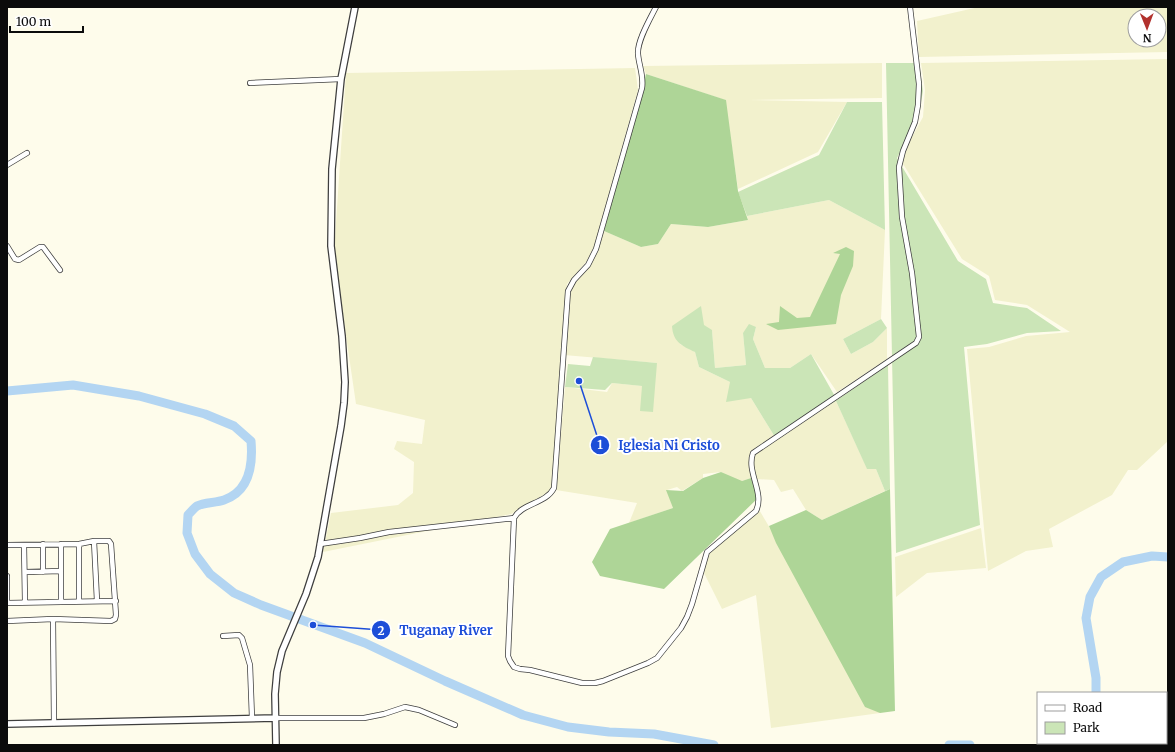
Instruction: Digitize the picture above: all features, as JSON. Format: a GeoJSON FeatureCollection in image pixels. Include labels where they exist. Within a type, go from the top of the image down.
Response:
{"type":"FeatureCollection","features":[{"type":"Feature","properties":{"kind":"street"},"geometry":{"type":"LineString","coordinates":[[276,745],[277,672],[287,640],[311,582],[320,544],[341,426],[345,382],[342,336],[331,246],[332,169],[340,79],[355,7]]}},
{"type":"Feature","properties":{"kind":"street"},"geometry":{"type":"LineString","coordinates":[[656,7],[639,47],[639,60],[643,78],[642,88],[596,248],[588,265],[574,280],[568,291],[554,488],[545,498],[518,512],[514,518],[508,656],[510,661],[514,667],[520,669],[588,683],[603,681],[657,658],[681,628],[692,604],[707,552],[756,511],[758,501],[752,470],[752,453],[916,343],[919,334],[912,273],[902,217],[899,167],[903,151],[915,122],[918,105],[919,84],[910,7]]}},
{"type":"Feature","properties":{"kind":"street"},"geometry":{"type":"LineString","coordinates":[[250,83],[340,79]]}},
{"type":"Feature","properties":{"kind":"street"},"geometry":{"type":"LineString","coordinates":[[7,164],[27,153]]}},
{"type":"Feature","properties":{"kind":"street"},"geometry":{"type":"LineString","coordinates":[[7,246],[15,259],[19,260],[40,247],[43,247],[60,270]]}},
{"type":"Feature","properties":{"kind":"street"},"geometry":{"type":"LineString","coordinates":[[320,544],[389,532],[514,518]]}},
{"type":"Feature","properties":{"kind":"street"},"geometry":{"type":"LineString","coordinates":[[7,545],[79,544],[107,540],[111,544],[116,601],[116,616],[113,620],[53,619],[7,621]]}},
{"type":"Feature","properties":{"kind":"street"},"geometry":{"type":"LineString","coordinates":[[94,541],[97,601]]}},
{"type":"Feature","properties":{"kind":"street"},"geometry":{"type":"LineString","coordinates":[[43,544],[43,572]]}},
{"type":"Feature","properties":{"kind":"street"},"geometry":{"type":"LineString","coordinates":[[61,544],[62,602]]}},
{"type":"Feature","properties":{"kind":"street"},"geometry":{"type":"LineString","coordinates":[[79,544],[79,601]]}},
{"type":"Feature","properties":{"kind":"street"},"geometry":{"type":"LineString","coordinates":[[24,545],[25,602]]}},
{"type":"Feature","properties":{"kind":"street"},"geometry":{"type":"LineString","coordinates":[[25,572],[61,571]]}},
{"type":"Feature","properties":{"kind":"street"},"geometry":{"type":"LineString","coordinates":[[7,576],[7,603],[116,601]]}},
{"type":"Feature","properties":{"kind":"street"},"geometry":{"type":"LineString","coordinates":[[53,619],[54,723]]}},
{"type":"Feature","properties":{"kind":"street"},"geometry":{"type":"LineString","coordinates":[[223,636],[239,635],[242,638],[250,665],[252,718]]}},
{"type":"Feature","properties":{"kind":"street"},"geometry":{"type":"LineString","coordinates":[[7,724],[252,718],[364,718],[384,714],[405,707],[419,710],[455,725]]}},
{"type":"Feature","properties":{"kind":"green space"},"geometry":{"type":"Polygon","coordinates":[[[979,7],[1168,7],[1168,52],[919,57],[917,21],[979,7]]]}},
{"type":"Feature","properties":{"kind":"green space"},"geometry":{"type":"Polygon","coordinates":[[[1168,59],[1168,441],[1137,470],[1128,470],[1112,495],[1049,529],[1053,547],[1026,551],[988,571],[967,349],[989,347],[1026,336],[1070,332],[1027,305],[995,300],[989,276],[962,259],[900,159],[923,117],[925,90],[921,63],[1168,59]]]}},
{"type":"Feature","properties":{"kind":"green space"},"geometry":{"type":"Polygon","coordinates":[[[882,63],[882,98],[747,100],[847,102],[818,152],[738,189],[725,100],[646,74],[643,66],[882,63]]]}},
{"type":"Feature","properties":{"kind":"green space"},"geometry":{"type":"Polygon","coordinates":[[[886,63],[919,63],[923,91],[919,114],[897,158],[958,261],[986,279],[993,303],[1027,308],[1061,331],[1027,333],[987,344],[964,347],[980,525],[896,553],[886,63]]]}},
{"type":"Feature","properties":{"kind":"green space"},"geometry":{"type":"Polygon","coordinates":[[[635,68],[638,90],[592,255],[567,284],[552,490],[511,514],[323,552],[331,513],[398,505],[413,493],[414,462],[394,449],[397,441],[422,444],[425,420],[356,404],[334,253],[346,73],[635,68]]]}},
{"type":"Feature","properties":{"kind":"green space"},"geometry":{"type":"Polygon","coordinates":[[[646,74],[726,100],[738,191],[748,220],[708,227],[671,224],[658,244],[641,247],[604,231],[646,74]]]}},
{"type":"Feature","properties":{"kind":"green space"},"geometry":{"type":"Polygon","coordinates":[[[847,102],[882,102],[885,230],[829,200],[747,216],[738,192],[819,155],[847,102]]]}},
{"type":"Feature","properties":{"kind":"green space"},"geometry":{"type":"Polygon","coordinates":[[[829,200],[885,230],[881,319],[843,339],[851,354],[873,342],[887,328],[887,359],[837,392],[811,354],[790,368],[765,368],[753,339],[756,327],[743,333],[746,365],[715,368],[712,330],[680,344],[695,352],[699,367],[730,382],[751,398],[775,437],[750,454],[751,478],[739,482],[721,472],[703,474],[703,478],[682,491],[677,487],[667,490],[673,508],[629,523],[637,503],[556,490],[565,387],[607,392],[612,383],[643,386],[657,363],[564,355],[570,288],[587,269],[604,231],[641,247],[658,244],[671,224],[708,227],[748,220],[747,216],[829,200]]]}},
{"type":"Feature","properties":{"kind":"green space"},"geometry":{"type":"Polygon","coordinates":[[[846,247],[854,251],[853,266],[841,295],[836,324],[778,330],[766,324],[779,322],[780,306],[797,318],[810,317],[840,254],[833,253],[846,247]]]}},
{"type":"Feature","properties":{"kind":"green space"},"geometry":{"type":"Polygon","coordinates":[[[701,306],[704,325],[712,330],[715,368],[746,365],[743,333],[749,324],[756,327],[753,339],[765,368],[790,368],[811,354],[837,400],[888,365],[890,489],[885,491],[876,469],[867,469],[836,401],[775,437],[751,398],[726,402],[730,382],[699,367],[695,352],[679,343],[674,336],[672,326],[701,306]]]}},
{"type":"Feature","properties":{"kind":"green space"},"geometry":{"type":"Polygon","coordinates":[[[881,319],[887,328],[873,342],[851,354],[843,339],[881,319]]]}},
{"type":"Feature","properties":{"kind":"green space"},"geometry":{"type":"Polygon","coordinates":[[[593,357],[657,363],[653,412],[640,411],[642,386],[612,383],[605,390],[565,387],[568,364],[590,366],[593,357]]]}},
{"type":"Feature","properties":{"kind":"green space"},"geometry":{"type":"Polygon","coordinates":[[[836,401],[867,468],[876,469],[885,491],[822,520],[806,510],[793,489],[781,492],[774,480],[756,479],[752,455],[836,401]]]}},
{"type":"Feature","properties":{"kind":"green space"},"geometry":{"type":"Polygon","coordinates":[[[721,472],[742,481],[751,478],[758,498],[664,589],[600,576],[592,562],[610,529],[673,508],[666,490],[683,491],[703,478],[721,472]]]}},
{"type":"Feature","properties":{"kind":"green space"},"geometry":{"type":"Polygon","coordinates":[[[890,489],[895,711],[880,713],[865,707],[776,543],[769,526],[806,510],[822,520],[890,489]]]}},
{"type":"Feature","properties":{"kind":"green space"},"geometry":{"type":"Polygon","coordinates":[[[758,508],[880,713],[771,728],[756,595],[722,609],[704,573],[706,555],[758,508]]]}},
{"type":"Feature","properties":{"kind":"green space"},"geometry":{"type":"Polygon","coordinates":[[[981,528],[986,568],[927,573],[896,597],[895,557],[981,528]]]}},
{"type":"Feature","properties":{"kind":"waterway"},"geometry":{"type":"LineString","coordinates":[[7,391],[73,385],[139,396],[205,414],[234,426],[251,441],[251,459],[248,476],[239,490],[233,496],[224,500],[197,506],[188,515],[187,533],[195,554],[210,574],[234,593],[261,605],[365,643],[445,681],[523,715],[568,727],[609,732],[654,734],[714,745]]}},
{"type":"Feature","properties":{"kind":"waterway"},"geometry":{"type":"LineString","coordinates":[[1096,692],[1096,678],[1086,618],[1090,597],[1101,577],[1123,562],[1152,556],[1168,557]]}},
{"type":"Feature","properties":{"kind":"waterway"},"geometry":{"type":"LineString","coordinates":[[949,745],[970,745]]}},
{"type":"Feature","properties":{"kind":"place","name":"Iglesia Ni Cristo"},"geometry":{"type":"Point","coordinates":[579,381]}},
{"type":"Feature","properties":{"kind":"place","name":"Tuganay River"},"geometry":{"type":"Point","coordinates":[313,625]}}]}
